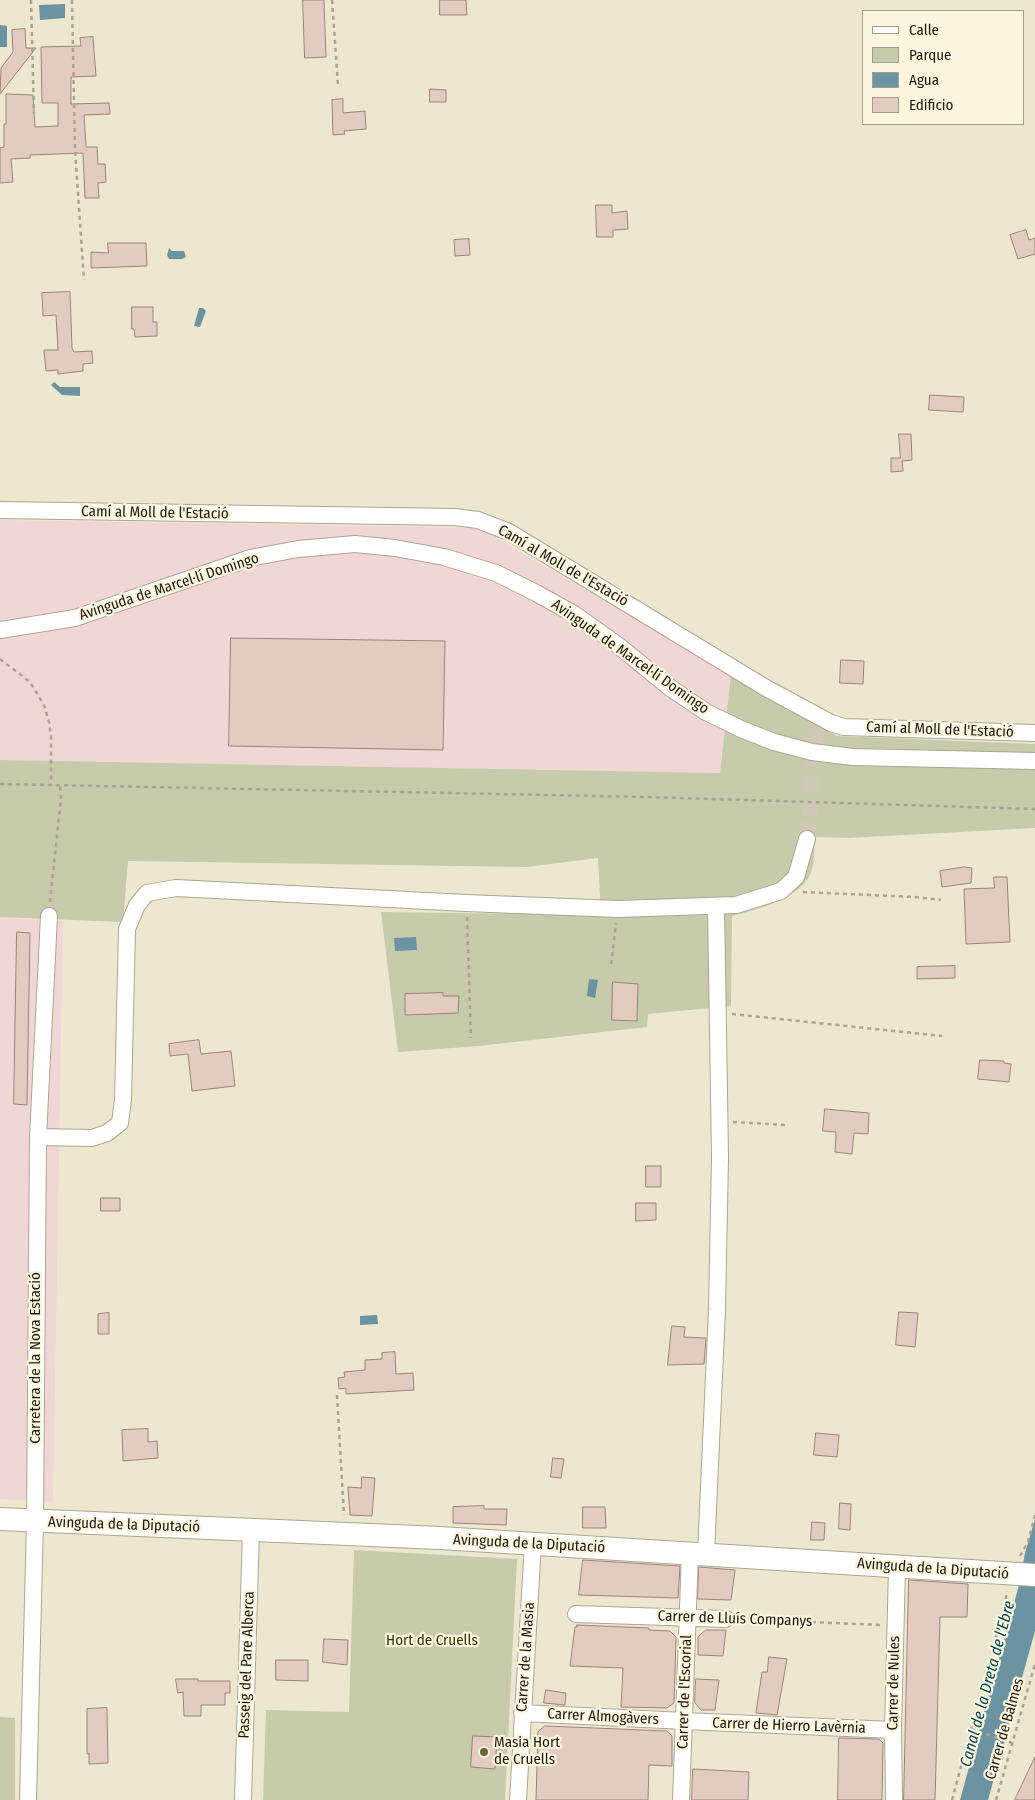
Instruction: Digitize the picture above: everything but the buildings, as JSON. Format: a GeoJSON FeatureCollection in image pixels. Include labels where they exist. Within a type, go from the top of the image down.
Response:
{"type":"FeatureCollection","features":[{"type":"Feature","properties":{"kind":"street","name":"Camí al Moll de l'Estació"},"geometry":{"type":"LineString","coordinates":[[0,510],[478,520],[509,532],[766,688],[831,723],[844,727],[1035,733]]}},
{"type":"Feature","properties":{"kind":"street","name":"Avinguda de Marcel·lí Domingo"},"geometry":{"type":"LineString","coordinates":[[0,630],[75,618],[250,558],[298,549],[355,544],[394,548],[444,557],[496,573],[536,593],[574,614],[619,646],[669,687],[706,712],[774,742],[812,752],[854,757],[1035,760]]}},
{"type":"Feature","properties":{"kind":"street"},"geometry":{"type":"LineString","coordinates":[[38,1137],[92,1138],[107,1133],[120,1123],[123,1100],[127,929],[137,905],[147,893],[176,888],[618,909],[736,905],[781,891],[796,877],[806,839]]}},
{"type":"Feature","properties":{"kind":"street","name":"Carrer de l'Escorial"},"geometry":{"type":"LineString","coordinates":[[681,1800],[688,1617],[698,1554],[717,1309],[720,1121],[716,906]]}},
{"type":"Feature","properties":{"kind":"street","name":"Carretera de la Nova Estació"},"geometry":{"type":"LineString","coordinates":[[28,1800],[35,1521],[38,1137],[49,916]]}},
{"type":"Feature","properties":{"kind":"street","name":"Avinguda de la Diputació"},"geometry":{"type":"LineString","coordinates":[[0,1519],[533,1544],[1022,1575]]}},
{"type":"Feature","properties":{"kind":"street","name":"Passeig del Pare Alberca"},"geometry":{"type":"LineString","coordinates":[[242,1800],[251,1530]]}},
{"type":"Feature","properties":{"kind":"street","name":"Carrer de la Masia"},"geometry":{"type":"LineString","coordinates":[[518,1800],[533,1544]]}},
{"type":"Feature","properties":{"kind":"street","name":"Carrer de Nules"},"geometry":{"type":"LineString","coordinates":[[894,1800],[893,1730],[897,1567]]}},
{"type":"Feature","properties":{"kind":"street","name":"Carrer de Lluís Companys"},"geometry":{"type":"LineString","coordinates":[[576,1614],[726,1619]]}},
{"type":"Feature","properties":{"kind":"street","name":"Carrer Almogàvers"},"geometry":{"type":"LineString","coordinates":[[522,1713],[684,1722]]}},
{"type":"Feature","properties":{"kind":"street","name":"Carrer de Hierro Lavèrnia"},"geometry":{"type":"LineString","coordinates":[[684,1722],[893,1730]]}},
{"type":"Feature","properties":{"kind":"path"},"geometry":{"type":"LineString","coordinates":[[31,0],[34,114]]}},
{"type":"Feature","properties":{"kind":"path"},"geometry":{"type":"LineString","coordinates":[[72,0],[75,150],[84,280]]}},
{"type":"Feature","properties":{"kind":"path"},"geometry":{"type":"LineString","coordinates":[[332,0],[338,85]]}},
{"type":"Feature","properties":{"kind":"path"},"geometry":{"type":"LineString","coordinates":[[0,659],[30,682],[44,705],[50,722],[51,784]]}},
{"type":"Feature","properties":{"kind":"path"},"geometry":{"type":"LineString","coordinates":[[0,784],[657,798],[1035,809]]}},
{"type":"Feature","properties":{"kind":"path"},"geometry":{"type":"LineString","coordinates":[[49,916],[61,798],[60,784]]}},
{"type":"Feature","properties":{"kind":"path"},"geometry":{"type":"LineString","coordinates":[[781,891],[915,897],[941,900]]}},
{"type":"Feature","properties":{"kind":"path"},"geometry":{"type":"LineString","coordinates":[[466,903],[471,1038]]}},
{"type":"Feature","properties":{"kind":"path"},"geometry":{"type":"LineString","coordinates":[[610,964],[618,909]]}},
{"type":"Feature","properties":{"kind":"path"},"geometry":{"type":"LineString","coordinates":[[718,1012],[942,1036]]}},
{"type":"Feature","properties":{"kind":"path"},"geometry":{"type":"LineString","coordinates":[[720,1121],[787,1125]]}},
{"type":"Feature","properties":{"kind":"path"},"geometry":{"type":"LineString","coordinates":[[337,1395],[345,1534]]}},
{"type":"Feature","properties":{"kind":"path"},"geometry":{"type":"LineString","coordinates":[[952,1800],[1005,1604],[1022,1575],[1035,1515]]}},
{"type":"Feature","properties":{"kind":"path","name":"Carrer de Lluís Companys"},"geometry":{"type":"LineString","coordinates":[[726,1619],[895,1625]]}},
{"type":"Feature","properties":{"kind":"path","name":"Carrer de Balmes"},"geometry":{"type":"LineString","coordinates":[[996,1800],[1035,1664]]}},
{"type":"Feature","properties":{"kind":"path"},"geometry":{"type":"LineString","coordinates":[[971,1730],[1012,1743]]}},
{"type":"Feature","properties":{"kind":"shaded area"},"geometry":{"type":"Polygon","coordinates":[[[0,520],[479,528],[731,674],[720,773],[0,760],[0,520]]]}},
{"type":"Feature","properties":{"kind":"shaded area"},"geometry":{"type":"Polygon","coordinates":[[[0,917],[63,921],[53,1502],[0,1499],[0,917]]]}},
{"type":"Feature","properties":{"kind":"green space"},"geometry":{"type":"Polygon","coordinates":[[[731,674],[837,736],[1035,744],[1035,828],[849,838],[815,837],[812,869],[808,879],[800,887],[779,901],[732,916],[731,1006],[648,1014],[647,1027],[479,1046],[398,1052],[381,912],[601,915],[598,858],[526,867],[128,861],[123,922],[0,917],[0,760],[720,773],[731,674]]]}},
{"type":"Feature","properties":{"kind":"green space","name":"Hort de Cruells"},"geometry":{"type":"Polygon","coordinates":[[[354,1550],[517,1559],[505,1800],[263,1800],[266,1710],[349,1712],[354,1550]]]}},
{"type":"Feature","properties":{"kind":"green space"},"geometry":{"type":"Polygon","coordinates":[[[0,1717],[15,1718],[15,1800],[0,1800],[0,1717]]]}},
{"type":"Feature","properties":{"kind":"water"},"geometry":{"type":"Polygon","coordinates":[[[65,4],[65,18],[40,20],[39,5],[65,4]]]}},
{"type":"Feature","properties":{"kind":"water"},"geometry":{"type":"Polygon","coordinates":[[[0,25],[7,26],[7,47],[0,47],[0,25]]]}},
{"type":"Feature","properties":{"kind":"water"},"geometry":{"type":"Polygon","coordinates":[[[169,248],[172,251],[184,251],[186,257],[182,259],[169,259],[167,255],[169,248]]]}},
{"type":"Feature","properties":{"kind":"water"},"geometry":{"type":"Polygon","coordinates":[[[199,308],[203,308],[206,311],[200,327],[194,326],[199,308]]]}},
{"type":"Feature","properties":{"kind":"water"},"geometry":{"type":"Polygon","coordinates":[[[54,382],[60,387],[80,387],[80,396],[62,395],[51,385],[54,382]]]}},
{"type":"Feature","properties":{"kind":"water"},"geometry":{"type":"Polygon","coordinates":[[[416,937],[417,950],[395,951],[394,938],[416,937]]]}},
{"type":"Feature","properties":{"kind":"water"},"geometry":{"type":"Polygon","coordinates":[[[589,979],[598,980],[595,998],[587,996],[589,979]]]}},
{"type":"Feature","properties":{"kind":"water"},"geometry":{"type":"Polygon","coordinates":[[[377,1315],[378,1324],[360,1325],[360,1316],[377,1315]]]}},
{"type":"Feature","properties":{"kind":"water"},"geometry":{"type":"Polygon","coordinates":[[[1035,1519],[1035,1631],[988,1800],[960,1800],[1019,1585],[1025,1553],[1035,1519]]]}},
{"type":"Feature","properties":{"kind":"tunnel"},"geometry":{"type":"LineString","coordinates":[[807,839],[818,716]]}},
{"type":"Feature","properties":{"kind":"place","name":"Masia Hort de Cruells"},"geometry":{"type":"Point","coordinates":[484,1752]}},
{"type":"Feature","properties":{"kind":"water label","name":"Canal de la Dreta de l'Ebre"},"geometry":{"type":"Point","coordinates":[988,1684]}}]}
